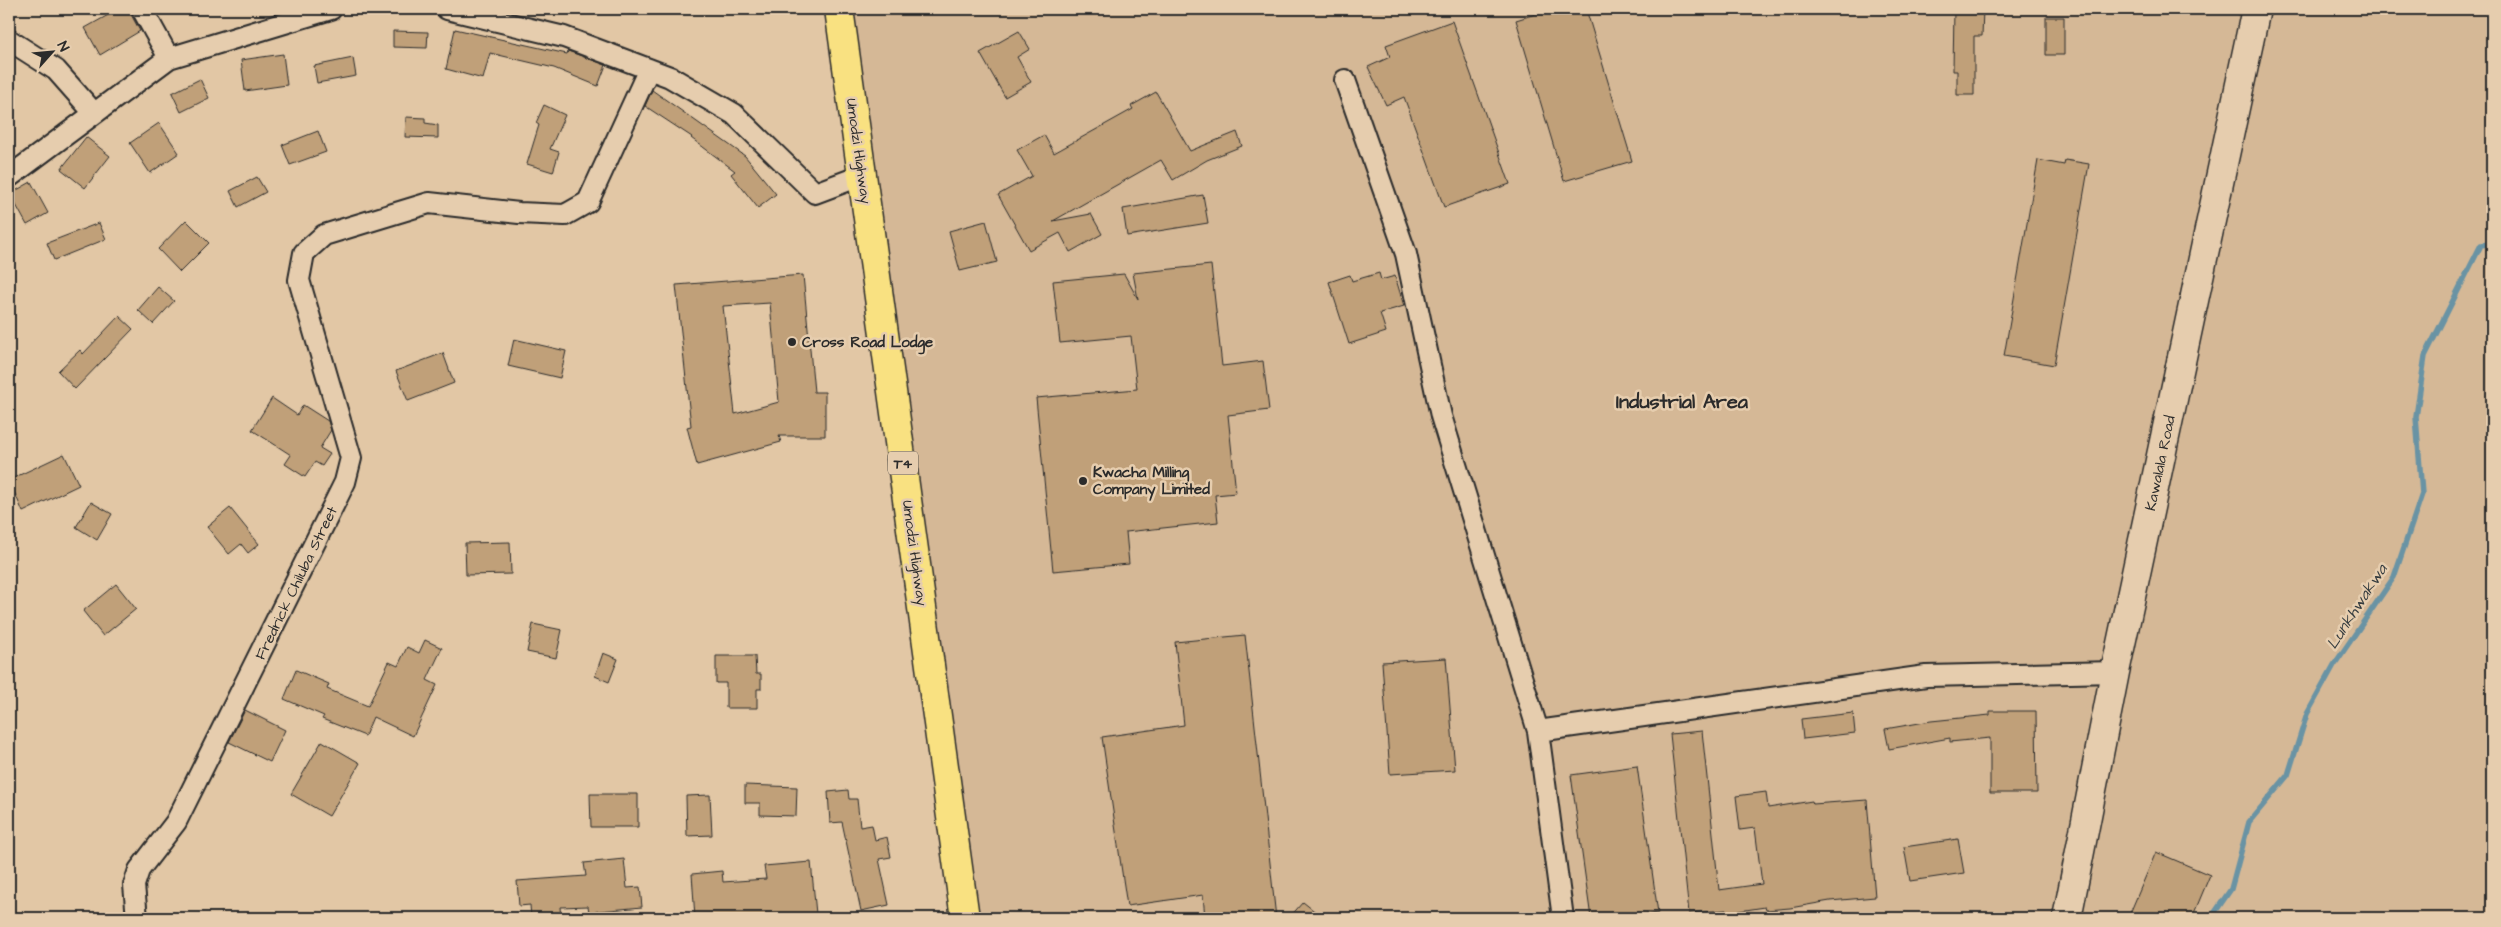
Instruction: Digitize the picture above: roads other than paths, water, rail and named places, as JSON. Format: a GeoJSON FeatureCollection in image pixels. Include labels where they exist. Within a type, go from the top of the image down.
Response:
{"type":"FeatureCollection","features":[{"type":"Feature","properties":{"kind":"highway","name":"Umodzi Highway"},"geometry":{"type":"LineString","coordinates":[[839,9],[965,918]]}},
{"type":"Feature","properties":{"kind":"street"},"geometry":{"type":"LineString","coordinates":[[142,9],[169,58]]}},
{"type":"Feature","properties":{"kind":"street"},"geometry":{"type":"LineString","coordinates":[[9,177],[169,58],[331,9]]}},
{"type":"Feature","properties":{"kind":"street"},"geometry":{"type":"LineString","coordinates":[[447,9],[564,37],[670,77],[734,114],[815,193],[863,175]]}},
{"type":"Feature","properties":{"kind":"street","name":"Kawalala Road"},"geometry":{"type":"LineString","coordinates":[[2067,918],[2115,672],[2256,9]]}},
{"type":"Feature","properties":{"kind":"street"},"geometry":{"type":"LineString","coordinates":[[9,40],[56,70],[94,112]]}},
{"type":"Feature","properties":{"kind":"street","name":"Fredrick Chiluba Street"},"geometry":{"type":"LineString","coordinates":[[137,918],[134,885],[139,870],[176,822],[345,482],[351,458],[299,280],[304,252],[324,235],[429,203],[519,213],[565,215],[588,202],[649,69]]}},
{"type":"Feature","properties":{"kind":"street"},"geometry":{"type":"LineString","coordinates":[[1345,80],[1406,254],[1441,416],[1538,731],[1563,918]]}},
{"type":"Feature","properties":{"kind":"street"},"geometry":{"type":"LineString","coordinates":[[1538,731],[1926,676],[2115,672]]}},
{"type":"Feature","properties":{"kind":"waterway","name":"Lunkhwakwa"},"geometry":{"type":"LineString","coordinates":[[2211,918],[2231,889],[2249,822],[2288,775],[2307,714],[2334,665],[2394,577],[2422,494],[2416,417],[2425,356],[2481,245],[2492,243]]}},
{"type":"Feature","properties":{"kind":"place","name":"Cross Road Lodge"},"geometry":{"type":"Point","coordinates":[792,342]}},
{"type":"Feature","properties":{"kind":"place","name":"Kwacha Milling Company Limited"},"geometry":{"type":"Point","coordinates":[1083,481]}},
{"type":"Feature","properties":{"kind":"district","name":"Industrial Area"},"geometry":{"type":"Point","coordinates":[1682,401]}}]}
